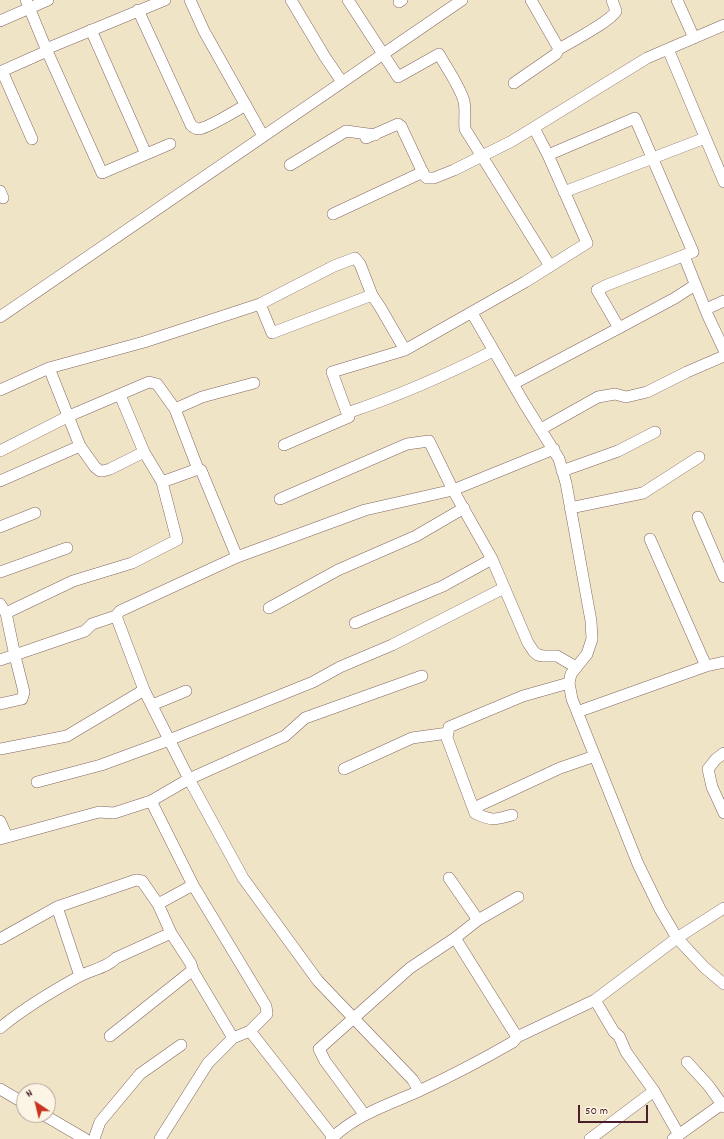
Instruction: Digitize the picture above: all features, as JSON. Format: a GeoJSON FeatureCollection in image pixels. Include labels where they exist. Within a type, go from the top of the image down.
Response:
{"type":"FeatureCollection","features":[{"type":"Feature","properties":{"kind":"street"},"geometry":{"type":"LineString","coordinates":[[0,21],[28,4],[48,0]]}},
{"type":"Feature","properties":{"kind":"street"},"geometry":{"type":"LineString","coordinates":[[32,138],[1,72],[92,30],[165,0]]}},
{"type":"Feature","properties":{"kind":"street"},"geometry":{"type":"LineString","coordinates":[[190,0],[204,31],[263,136]]}},
{"type":"Feature","properties":{"kind":"street"},"geometry":{"type":"LineString","coordinates":[[291,0],[325,57],[342,82]]}},
{"type":"Feature","properties":{"kind":"street"},"geometry":{"type":"LineString","coordinates":[[348,0],[398,77],[439,54],[464,101],[466,114],[464,129],[550,266]]}},
{"type":"Feature","properties":{"kind":"street"},"geometry":{"type":"LineString","coordinates":[[0,317],[462,0]]}},
{"type":"Feature","properties":{"kind":"street"},"geometry":{"type":"LineString","coordinates":[[531,0],[559,49]]}},
{"type":"Feature","properties":{"kind":"street"},"geometry":{"type":"LineString","coordinates":[[514,83],[556,54],[559,49],[615,14],[616,11],[612,0]]}},
{"type":"Feature","properties":{"kind":"street"},"geometry":{"type":"LineString","coordinates":[[678,0],[694,38]]}},
{"type":"Feature","properties":{"kind":"street"},"geometry":{"type":"LineString","coordinates":[[28,4],[102,173],[170,144]]}},
{"type":"Feature","properties":{"kind":"street"},"geometry":{"type":"LineString","coordinates":[[138,10],[191,125],[194,128],[199,129],[207,126],[246,105]]}},
{"type":"Feature","properties":{"kind":"street"},"geometry":{"type":"LineString","coordinates":[[290,165],[346,131],[370,136],[398,124],[401,126],[427,178],[434,178],[482,156],[534,128],[647,58],[724,25]]}},
{"type":"Feature","properties":{"kind":"street"},"geometry":{"type":"LineString","coordinates":[[92,30],[146,154]]}},
{"type":"Feature","properties":{"kind":"street"},"geometry":{"type":"LineString","coordinates":[[668,49],[724,182]]}},
{"type":"Feature","properties":{"kind":"street"},"geometry":{"type":"LineString","coordinates":[[548,155],[635,118],[693,252],[597,290],[619,328]]}},
{"type":"Feature","properties":{"kind":"street"},"geometry":{"type":"LineString","coordinates":[[284,445],[349,417],[332,372],[404,350],[472,312],[587,243],[548,155],[534,128]]}},
{"type":"Feature","properties":{"kind":"street"},"geometry":{"type":"LineString","coordinates":[[564,192],[705,138]]}},
{"type":"Feature","properties":{"kind":"street"},"geometry":{"type":"LineString","coordinates":[[333,214],[423,172]]}},
{"type":"Feature","properties":{"kind":"street"},"geometry":{"type":"LineString","coordinates":[[684,256],[724,350]]}},
{"type":"Feature","properties":{"kind":"street"},"geometry":{"type":"LineString","coordinates":[[0,390],[49,368],[144,342],[260,304],[334,266],[355,258],[360,264],[372,295],[404,350]]}},
{"type":"Feature","properties":{"kind":"street"},"geometry":{"type":"LineString","coordinates":[[513,384],[675,298],[696,285]]}},
{"type":"Feature","properties":{"kind":"street"},"geometry":{"type":"LineString","coordinates":[[260,304],[272,333],[372,295]]}},
{"type":"Feature","properties":{"kind":"street"},"geometry":{"type":"LineString","coordinates":[[706,309],[724,301]]}},
{"type":"Feature","properties":{"kind":"street"},"geometry":{"type":"LineString","coordinates":[[472,312],[513,384],[559,459],[570,508],[591,621],[592,639],[587,654],[571,674],[569,684],[572,699],[638,864],[660,909],[677,938],[704,967],[724,984]]}},
{"type":"Feature","properties":{"kind":"street"},"geometry":{"type":"LineString","coordinates":[[347,413],[396,395],[470,362],[493,350]]}},
{"type":"Feature","properties":{"kind":"street"},"geometry":{"type":"LineString","coordinates":[[541,429],[598,397],[615,394],[626,397],[647,392],[724,356]]}},
{"type":"Feature","properties":{"kind":"street"},"geometry":{"type":"LineString","coordinates":[[49,368],[80,446],[95,467],[100,471],[110,469],[144,452]]}},
{"type":"Feature","properties":{"kind":"street"},"geometry":{"type":"LineString","coordinates":[[0,451],[69,416],[149,382],[157,384],[175,409],[198,469],[201,470],[237,557]]}},
{"type":"Feature","properties":{"kind":"street"},"geometry":{"type":"LineString","coordinates":[[175,409],[202,397],[254,383]]}},
{"type":"Feature","properties":{"kind":"street"},"geometry":{"type":"LineString","coordinates":[[6,613],[73,581],[132,563],[177,540],[162,482],[144,452],[120,395]]}},
{"type":"Feature","properties":{"kind":"street"},"geometry":{"type":"LineString","coordinates":[[562,471],[618,451],[655,432]]}},
{"type":"Feature","properties":{"kind":"street"},"geometry":{"type":"LineString","coordinates":[[280,499],[407,444],[429,441],[453,490],[492,559],[528,643],[534,652],[543,656],[557,656],[576,667]]}},
{"type":"Feature","properties":{"kind":"street"},"geometry":{"type":"LineString","coordinates":[[0,481],[80,446]]}},
{"type":"Feature","properties":{"kind":"street"},"geometry":{"type":"LineString","coordinates":[[0,660],[86,631],[92,624],[116,616],[120,611],[237,557],[365,510],[453,490],[554,449]]}},
{"type":"Feature","properties":{"kind":"street"},"geometry":{"type":"LineString","coordinates":[[570,508],[643,493],[699,457]]}},
{"type":"Feature","properties":{"kind":"street"},"geometry":{"type":"LineString","coordinates":[[162,482],[198,469]]}},
{"type":"Feature","properties":{"kind":"street"},"geometry":{"type":"LineString","coordinates":[[270,608],[338,570],[416,536],[464,508]]}},
{"type":"Feature","properties":{"kind":"street"},"geometry":{"type":"LineString","coordinates":[[0,527],[35,513]]}},
{"type":"Feature","properties":{"kind":"street"},"geometry":{"type":"LineString","coordinates":[[698,517],[724,577]]}},
{"type":"Feature","properties":{"kind":"street"},"geometry":{"type":"LineString","coordinates":[[650,539],[706,666]]}},
{"type":"Feature","properties":{"kind":"street"},"geometry":{"type":"LineString","coordinates":[[0,572],[67,548]]}},
{"type":"Feature","properties":{"kind":"street"},"geometry":{"type":"LineString","coordinates":[[355,623],[443,586],[492,559]]}},
{"type":"Feature","properties":{"kind":"street"},"geometry":{"type":"LineString","coordinates":[[37,782],[101,765],[169,740],[313,682],[340,667],[392,645],[504,588]]}},
{"type":"Feature","properties":{"kind":"street"},"geometry":{"type":"LineString","coordinates":[[0,604],[6,613],[14,656],[24,692],[22,699],[0,704]]}},
{"type":"Feature","properties":{"kind":"street"},"geometry":{"type":"LineString","coordinates":[[116,616],[144,690],[188,780],[243,878],[318,981],[413,1080],[419,1091]]}},
{"type":"Feature","properties":{"kind":"street"},"geometry":{"type":"LineString","coordinates":[[577,712],[706,666],[724,662]]}},
{"type":"Feature","properties":{"kind":"street"},"geometry":{"type":"LineString","coordinates":[[0,821],[3,838],[99,812],[114,814],[151,801],[188,780],[285,736],[305,718],[422,676]]}},
{"type":"Feature","properties":{"kind":"street"},"geometry":{"type":"LineString","coordinates":[[512,815],[495,820],[475,813],[447,738],[449,726],[523,696],[569,684]]}},
{"type":"Feature","properties":{"kind":"street"},"geometry":{"type":"LineString","coordinates":[[0,749],[67,736],[144,690]]}},
{"type":"Feature","properties":{"kind":"street"},"geometry":{"type":"LineString","coordinates":[[152,705],[186,691]]}},
{"type":"Feature","properties":{"kind":"street"},"geometry":{"type":"LineString","coordinates":[[344,769],[412,738],[448,733]]}},
{"type":"Feature","properties":{"kind":"street"},"geometry":{"type":"LineString","coordinates":[[724,753],[716,759],[708,769],[712,787],[724,813]]}},
{"type":"Feature","properties":{"kind":"street"},"geometry":{"type":"LineString","coordinates":[[474,808],[560,768],[595,756]]}},
{"type":"Feature","properties":{"kind":"street"},"geometry":{"type":"LineString","coordinates":[[151,801],[193,885],[266,1006],[267,1014],[250,1031],[233,1038],[208,1063],[160,1139]]}},
{"type":"Feature","properties":{"kind":"street"},"geometry":{"type":"LineString","coordinates":[[449,878],[478,920]]}},
{"type":"Feature","properties":{"kind":"street"},"geometry":{"type":"LineString","coordinates":[[0,939],[57,907],[136,880],[142,881],[158,904],[171,933],[191,964],[193,971],[233,1038]]}},
{"type":"Feature","properties":{"kind":"street"},"geometry":{"type":"LineString","coordinates":[[158,904],[193,885]]}},
{"type":"Feature","properties":{"kind":"street"},"geometry":{"type":"LineString","coordinates":[[364,1114],[325,1061],[319,1049],[352,1018],[410,968],[455,938],[478,920],[518,897]]}},
{"type":"Feature","properties":{"kind":"street"},"geometry":{"type":"LineString","coordinates":[[57,907],[80,976]]}},
{"type":"Feature","properties":{"kind":"street"},"geometry":{"type":"LineString","coordinates":[[250,1031],[332,1138],[364,1114],[473,1066],[512,1042],[517,1037],[595,1000],[677,938],[724,908]]}},
{"type":"Feature","properties":{"kind":"street"},"geometry":{"type":"LineString","coordinates":[[0,1028],[20,1011],[80,976],[112,963],[116,958],[171,933]]}},
{"type":"Feature","properties":{"kind":"street"},"geometry":{"type":"LineString","coordinates":[[455,938],[517,1037]]}},
{"type":"Feature","properties":{"kind":"street"},"geometry":{"type":"LineString","coordinates":[[110,1036],[188,973],[193,971]]}},
{"type":"Feature","properties":{"kind":"street"},"geometry":{"type":"LineString","coordinates":[[595,1000],[614,1032],[619,1036],[626,1052],[654,1091],[676,1137],[723,1106],[708,1085],[687,1062]]}},
{"type":"Feature","properties":{"kind":"street"},"geometry":{"type":"LineString","coordinates":[[94,1139],[100,1122],[140,1074],[181,1045]]}},
{"type":"Feature","properties":{"kind":"street"},"geometry":{"type":"LineString","coordinates":[[0,1089],[16,1098]]}},
{"type":"Feature","properties":{"kind":"street"},"geometry":{"type":"LineString","coordinates":[[590,1139],[654,1091]]}},
{"type":"Feature","properties":{"kind":"street"},"geometry":{"type":"LineString","coordinates":[[56,1122],[85,1139]]}}]}
